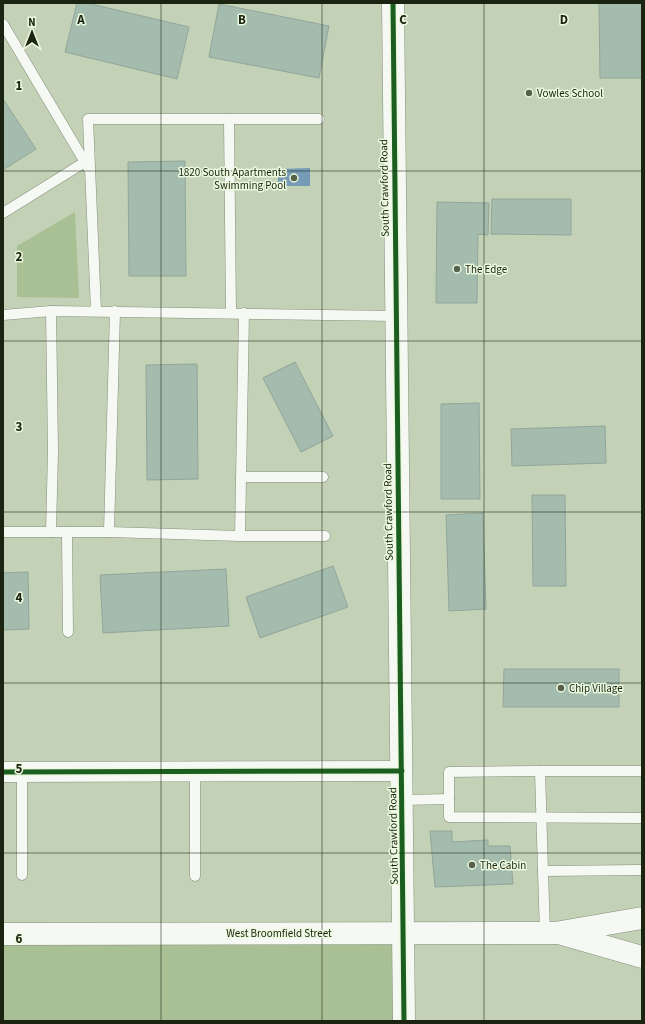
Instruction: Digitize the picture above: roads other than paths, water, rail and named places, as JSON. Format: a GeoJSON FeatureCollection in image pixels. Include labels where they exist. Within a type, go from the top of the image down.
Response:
{"type":"FeatureCollection","features":[{"type":"Feature","properties":{"kind":"street","name":"South Crawford Road"},"geometry":{"type":"LineString","coordinates":[[393,3],[403,800],[404,1021]]}},
{"type":"Feature","properties":{"kind":"street"},"geometry":{"type":"LineString","coordinates":[[12,772],[402,771]]}},
{"type":"Feature","properties":{"kind":"street","name":"West Broomfield Street"},"geometry":{"type":"LineString","coordinates":[[3,934],[404,932],[550,933],[642,918]]}},
{"type":"Feature","properties":{"kind":"street","name":"West Broomfield Street"},"geometry":{"type":"LineString","coordinates":[[550,933],[642,957]]}},
{"type":"Feature","properties":{"kind":"lane"},"geometry":{"type":"LineString","coordinates":[[3,24],[88,166]]}},
{"type":"Feature","properties":{"kind":"lane"},"geometry":{"type":"LineString","coordinates":[[96,311],[88,166],[88,119],[319,119]]}},
{"type":"Feature","properties":{"kind":"lane"},"geometry":{"type":"LineString","coordinates":[[229,119],[231,313]]}},
{"type":"Feature","properties":{"kind":"lane"},"geometry":{"type":"LineString","coordinates":[[3,213],[88,166]]}},
{"type":"Feature","properties":{"kind":"lane"},"geometry":{"type":"LineString","coordinates":[[3,315],[51,311],[115,311],[396,316]]}},
{"type":"Feature","properties":{"kind":"lane"},"geometry":{"type":"LineString","coordinates":[[51,311],[53,451],[51,532]]}},
{"type":"Feature","properties":{"kind":"lane"},"geometry":{"type":"LineString","coordinates":[[109,532],[115,311]]}},
{"type":"Feature","properties":{"kind":"lane"},"geometry":{"type":"LineString","coordinates":[[240,536],[244,313]]}},
{"type":"Feature","properties":{"kind":"lane"},"geometry":{"type":"LineString","coordinates":[[241,477],[323,477]]}},
{"type":"Feature","properties":{"kind":"lane"},"geometry":{"type":"LineString","coordinates":[[3,532],[109,532],[240,536],[324,536]]}},
{"type":"Feature","properties":{"kind":"lane"},"geometry":{"type":"LineString","coordinates":[[67,532],[68,632]]}},
{"type":"Feature","properties":{"kind":"lane"},"geometry":{"type":"LineString","coordinates":[[540,771],[543,871],[550,933]]}},
{"type":"Feature","properties":{"kind":"lane"},"geometry":{"type":"LineString","coordinates":[[642,771],[449,772],[449,817],[642,818]]}},
{"type":"Feature","properties":{"kind":"lane"},"geometry":{"type":"LineString","coordinates":[[12,772],[22,874]]}},
{"type":"Feature","properties":{"kind":"lane"},"geometry":{"type":"LineString","coordinates":[[195,772],[195,876]]}},
{"type":"Feature","properties":{"kind":"lane"},"geometry":{"type":"LineString","coordinates":[[403,800],[449,798]]}},
{"type":"Feature","properties":{"kind":"lane"},"geometry":{"type":"LineString","coordinates":[[543,871],[642,870]]}},
{"type":"Feature","properties":{"kind":"water","name":"1820 South Apartments Swimming Pool"},"geometry":{"type":"Polygon","coordinates":[[[310,168],[310,186],[278,186],[278,169],[310,168]]]}},
{"type":"Feature","properties":{"kind":"place","name":"Vowles School"},"geometry":{"type":"Point","coordinates":[529,93]}},
{"type":"Feature","properties":{"kind":"place","name":"1820 South Apartments Swimming Pool"},"geometry":{"type":"Point","coordinates":[294,178]}},
{"type":"Feature","properties":{"kind":"place","name":"The Edge"},"geometry":{"type":"Point","coordinates":[457,269]}},
{"type":"Feature","properties":{"kind":"place","name":"Chip Village"},"geometry":{"type":"Point","coordinates":[561,688]}},
{"type":"Feature","properties":{"kind":"place","name":"The Cabin"},"geometry":{"type":"Point","coordinates":[472,865]}}]}
